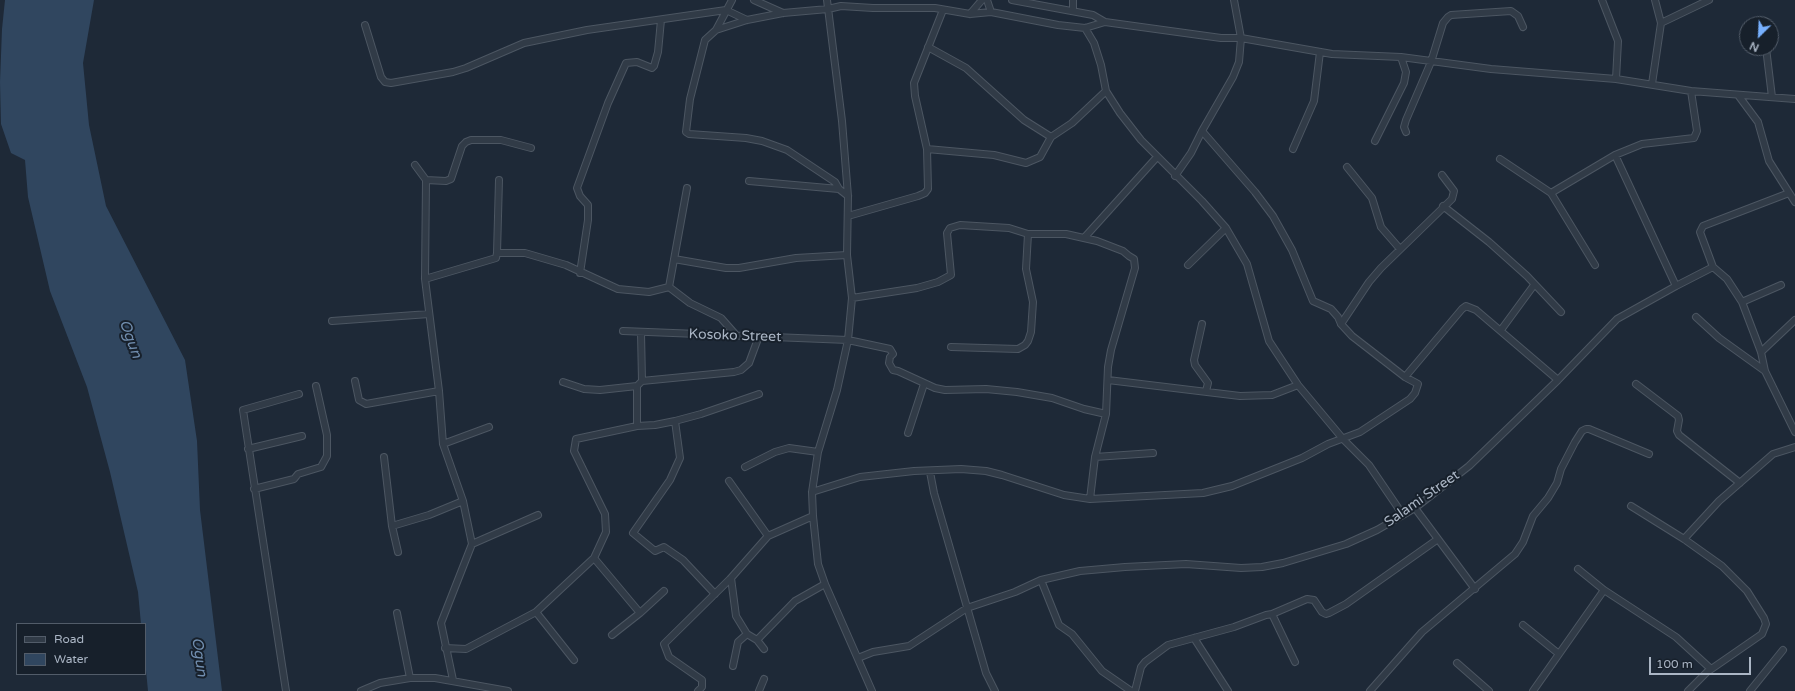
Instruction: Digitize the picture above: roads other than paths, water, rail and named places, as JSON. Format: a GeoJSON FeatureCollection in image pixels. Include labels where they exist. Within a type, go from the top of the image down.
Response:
{"type":"FeatureCollection","features":[{"type":"Feature","properties":{"kind":"street"},"geometry":{"type":"LineString","coordinates":[[732,0],[716,30],[705,40],[690,99],[685,131],[686,133],[746,138],[776,146],[800,157],[835,182],[839,189],[848,196]]}},
{"type":"Feature","properties":{"kind":"street"},"geometry":{"type":"LineString","coordinates":[[754,0],[783,13]]}},
{"type":"Feature","properties":{"kind":"street"},"geometry":{"type":"LineString","coordinates":[[827,0],[842,121],[848,196],[847,255],[852,298],[848,340],[837,390],[818,452],[812,492],[813,516],[818,564],[825,584],[872,691]]}},
{"type":"Feature","properties":{"kind":"street"},"geometry":{"type":"LineString","coordinates":[[841,6],[846,0]]}},
{"type":"Feature","properties":{"kind":"street"},"geometry":{"type":"LineString","coordinates":[[970,14],[982,0]]}},
{"type":"Feature","properties":{"kind":"street"},"geometry":{"type":"LineString","coordinates":[[987,0],[991,12]]}},
{"type":"Feature","properties":{"kind":"street"},"geometry":{"type":"LineString","coordinates":[[1012,0],[1093,15],[1105,22],[1221,38],[1241,38],[1320,52],[1401,56],[1431,62],[1491,69],[1616,79],[1691,91],[1795,99]]}},
{"type":"Feature","properties":{"kind":"street"},"geometry":{"type":"LineString","coordinates":[[1073,0],[1073,11]]}},
{"type":"Feature","properties":{"kind":"street"},"geometry":{"type":"LineString","coordinates":[[1176,176],[1191,153],[1237,68],[1241,38],[1234,0]]}},
{"type":"Feature","properties":{"kind":"street"},"geometry":{"type":"LineString","coordinates":[[1602,0],[1618,41],[1616,79]]}},
{"type":"Feature","properties":{"kind":"street"},"geometry":{"type":"LineString","coordinates":[[1652,84],[1661,23],[1655,0]]}},
{"type":"Feature","properties":{"kind":"street"},"geometry":{"type":"LineString","coordinates":[[1661,23],[1709,0]]}},
{"type":"Feature","properties":{"kind":"street"},"geometry":{"type":"LineString","coordinates":[[716,30],[747,20],[783,13],[828,9],[841,6],[873,8],[935,8],[970,14],[991,12],[1058,25],[1085,28],[1105,22]]}},
{"type":"Feature","properties":{"kind":"street"},"geometry":{"type":"LineString","coordinates":[[365,25],[381,77],[386,82],[391,83],[466,68],[529,42],[587,30],[726,10],[747,20]]}},
{"type":"Feature","properties":{"kind":"street"},"geometry":{"type":"LineString","coordinates":[[848,216],[925,193],[928,189],[927,149],[914,96],[914,83],[943,10]]}},
{"type":"Feature","properties":{"kind":"street"},"geometry":{"type":"LineString","coordinates":[[1406,132],[1404,127],[1406,120],[1431,62],[1443,23],[1448,17],[1452,15],[1511,11],[1518,16],[1523,27]]}},
{"type":"Feature","properties":{"kind":"street"},"geometry":{"type":"LineString","coordinates":[[580,273],[588,220],[588,205],[580,196],[577,188],[608,103],[626,63],[637,62],[652,68],[654,66],[658,52],[661,20]]}},
{"type":"Feature","properties":{"kind":"street"},"geometry":{"type":"LineString","coordinates":[[1085,28],[1094,43],[1101,65],[1106,91],[1129,126],[1157,157],[1202,201],[1226,228],[1247,264],[1269,341],[1298,385],[1343,439],[1369,465],[1403,515]]}},
{"type":"Feature","properties":{"kind":"street"},"geometry":{"type":"LineString","coordinates":[[928,47],[966,68],[1024,120],[1051,137]]}},
{"type":"Feature","properties":{"kind":"street"},"geometry":{"type":"LineString","coordinates":[[1293,149],[1314,101],[1320,52]]}},
{"type":"Feature","properties":{"kind":"street"},"geometry":{"type":"LineString","coordinates":[[1375,140],[1404,83],[1406,72],[1401,56]]}},
{"type":"Feature","properties":{"kind":"street"},"geometry":{"type":"LineString","coordinates":[[1767,56],[1772,97]]}},
{"type":"Feature","properties":{"kind":"street"},"geometry":{"type":"LineString","coordinates":[[927,149],[994,155],[1026,163],[1040,157],[1051,137],[1072,123],[1106,91]]}},
{"type":"Feature","properties":{"kind":"street"},"geometry":{"type":"LineString","coordinates":[[1551,193],[1615,155],[1647,142],[1694,138],[1697,131],[1691,91]]}},
{"type":"Feature","properties":{"kind":"street"},"geometry":{"type":"LineString","coordinates":[[1738,95],[1758,122],[1769,161],[1795,202]]}},
{"type":"Feature","properties":{"kind":"street"},"geometry":{"type":"LineString","coordinates":[[812,492],[860,477],[914,471],[930,472],[961,469],[986,471],[1019,479],[1064,495],[1090,499],[1153,497],[1216,491],[1302,458],[1328,444],[1360,432],[1410,399],[1415,393],[1418,384],[1405,377],[1352,336],[1331,310],[1313,301],[1292,250],[1273,216],[1256,192],[1202,131]]}},
{"type":"Feature","properties":{"kind":"street"},"geometry":{"type":"LineString","coordinates":[[426,180],[446,182],[451,179],[462,146],[471,140],[501,140],[531,148]]}},
{"type":"Feature","properties":{"kind":"street"},"geometry":{"type":"LineString","coordinates":[[1615,155],[1676,286]]}},
{"type":"Feature","properties":{"kind":"street"},"geometry":{"type":"LineString","coordinates":[[1084,238],[1157,157]]}},
{"type":"Feature","properties":{"kind":"street"},"geometry":{"type":"LineString","coordinates":[[1500,159],[1551,193],[1595,265]]}},
{"type":"Feature","properties":{"kind":"street"},"geometry":{"type":"LineString","coordinates":[[415,165],[426,180],[425,279],[439,392],[443,444],[463,501],[472,544],[441,623],[445,648],[453,680]]}},
{"type":"Feature","properties":{"kind":"street"},"geometry":{"type":"LineString","coordinates":[[1347,167],[1372,198],[1381,227],[1400,249]]}},
{"type":"Feature","properties":{"kind":"street"},"geometry":{"type":"LineString","coordinates":[[1341,324],[1369,282],[1400,249],[1452,199],[1454,191],[1442,175]]}},
{"type":"Feature","properties":{"kind":"street"},"geometry":{"type":"LineString","coordinates":[[425,279],[496,258],[499,180]]}},
{"type":"Feature","properties":{"kind":"street"},"geometry":{"type":"LineString","coordinates":[[749,181],[839,189]]}},
{"type":"Feature","properties":{"kind":"street"},"geometry":{"type":"LineString","coordinates":[[669,287],[686,188]]}},
{"type":"Feature","properties":{"kind":"street"},"geometry":{"type":"LineString","coordinates":[[1789,193],[1703,226],[1700,228],[1700,232],[1713,268],[1727,279],[1742,302],[1762,352],[1765,371],[1795,432]]}},
{"type":"Feature","properties":{"kind":"street"},"geometry":{"type":"LineString","coordinates":[[1444,206],[1489,242],[1527,276],[1561,312]]}},
{"type":"Feature","properties":{"kind":"street"},"geometry":{"type":"LineString","coordinates":[[852,298],[917,288],[938,282],[951,275],[947,233],[950,228],[960,225],[1009,228],[1028,234],[1066,234],[1084,238],[1123,251],[1134,259],[1136,263],[1111,350],[1108,367],[1106,414],[1095,457],[1090,499]]}},
{"type":"Feature","properties":{"kind":"street"},"geometry":{"type":"LineString","coordinates":[[1188,265],[1226,228]]}},
{"type":"Feature","properties":{"kind":"street"},"geometry":{"type":"LineString","coordinates":[[950,347],[1018,349],[1025,345],[1028,341],[1031,332],[1033,302],[1026,269],[1028,234]]}},
{"type":"Feature","properties":{"kind":"street"},"geometry":{"type":"LineString","coordinates":[[497,253],[525,253],[566,265],[580,273],[618,289],[649,292],[669,287]]}},
{"type":"Feature","properties":{"kind":"street"},"geometry":{"type":"LineString","coordinates":[[674,259],[726,268],[739,268],[796,258],[847,255]]}},
{"type":"Feature","properties":{"kind":"street","name":"Salami Street"},"geometry":{"type":"LineString","coordinates":[[967,608],[1016,592],[1041,580],[1080,571],[1186,564],[1241,568],[1262,567],[1283,563],[1346,544],[1377,530],[1415,508],[1469,466],[1558,380],[1618,319],[1676,286],[1713,268]]}},
{"type":"Feature","properties":{"kind":"street"},"geometry":{"type":"LineString","coordinates":[[1501,330],[1534,285]]}},
{"type":"Feature","properties":{"kind":"street"},"geometry":{"type":"LineString","coordinates":[[1742,302],[1781,285]]}},
{"type":"Feature","properties":{"kind":"street"},"geometry":{"type":"LineString","coordinates":[[669,287],[690,303],[721,318],[736,335]]}},
{"type":"Feature","properties":{"kind":"street"},"geometry":{"type":"LineString","coordinates":[[1405,377],[1466,306],[1476,310],[1501,330],[1558,380]]}},
{"type":"Feature","properties":{"kind":"street"},"geometry":{"type":"LineString","coordinates":[[332,321],[429,314]]}},
{"type":"Feature","properties":{"kind":"street"},"geometry":{"type":"LineString","coordinates":[[1696,317],[1719,338],[1765,371]]}},
{"type":"Feature","properties":{"kind":"street"},"geometry":{"type":"LineString","coordinates":[[1762,352],[1795,320]]}},
{"type":"Feature","properties":{"kind":"street"},"geometry":{"type":"LineString","coordinates":[[1202,324],[1194,360],[1195,365],[1208,383],[1206,391]]}},
{"type":"Feature","properties":{"kind":"street","name":"Kosoko Street"},"geometry":{"type":"LineString","coordinates":[[623,331],[641,333],[736,335],[848,340],[890,349],[892,354],[890,356],[890,363],[893,370],[924,384]]}},
{"type":"Feature","properties":{"kind":"street"},"geometry":{"type":"LineString","coordinates":[[641,333],[642,381]]}},
{"type":"Feature","properties":{"kind":"street"},"geometry":{"type":"LineString","coordinates":[[563,382],[584,389],[600,390],[637,386],[642,381],[724,374],[741,370],[749,363],[759,336]]}},
{"type":"Feature","properties":{"kind":"street"},"geometry":{"type":"LineString","coordinates":[[1108,380],[1240,396],[1272,395],[1298,385]]}},
{"type":"Feature","properties":{"kind":"street"},"geometry":{"type":"LineString","coordinates":[[355,381],[359,400],[366,404],[439,392]]}},
{"type":"Feature","properties":{"kind":"street"},"geometry":{"type":"LineString","coordinates":[[908,433],[924,384],[945,390],[1000,390],[1036,395],[1106,414]]}},
{"type":"Feature","properties":{"kind":"street"},"geometry":{"type":"LineString","coordinates":[[1636,384],[1678,416],[1679,420],[1677,431],[1679,435],[1740,483]]}},
{"type":"Feature","properties":{"kind":"street"},"geometry":{"type":"LineString","coordinates":[[254,489],[294,479],[298,474],[321,467],[327,456],[327,435],[316,386]]}},
{"type":"Feature","properties":{"kind":"street"},"geometry":{"type":"LineString","coordinates":[[637,386],[637,426]]}},
{"type":"Feature","properties":{"kind":"street"},"geometry":{"type":"LineString","coordinates":[[286,691],[243,410],[299,394]]}},
{"type":"Feature","properties":{"kind":"street"},"geometry":{"type":"LineString","coordinates":[[445,648],[466,649],[536,612],[594,558],[606,532],[605,514],[574,451],[576,439],[637,426],[655,425],[675,421],[701,414],[759,394]]}},
{"type":"Feature","properties":{"kind":"street"},"geometry":{"type":"LineString","coordinates":[[675,421],[680,458],[670,480],[633,533],[655,551],[664,547],[683,560],[715,594]]}},
{"type":"Feature","properties":{"kind":"street"},"geometry":{"type":"LineString","coordinates":[[443,444],[488,428]]}},
{"type":"Feature","properties":{"kind":"street"},"geometry":{"type":"LineString","coordinates":[[1370,691],[1422,632],[1475,589],[1520,548],[1533,516],[1537,509],[1548,498],[1557,483],[1561,469],[1582,431],[1589,429],[1649,454]]}},
{"type":"Feature","properties":{"kind":"street"},"geometry":{"type":"LineString","coordinates":[[248,449],[302,436]]}},
{"type":"Feature","properties":{"kind":"street"},"geometry":{"type":"LineString","coordinates":[[1684,538],[1720,501],[1773,454],[1795,447]]}},
{"type":"Feature","properties":{"kind":"street"},"geometry":{"type":"LineString","coordinates":[[745,467],[775,452],[789,448],[818,452]]}},
{"type":"Feature","properties":{"kind":"street"},"geometry":{"type":"LineString","coordinates":[[1095,457],[1153,453]]}},
{"type":"Feature","properties":{"kind":"street"},"geometry":{"type":"LineString","coordinates":[[384,457],[392,526],[398,552]]}},
{"type":"Feature","properties":{"kind":"street"},"geometry":{"type":"LineString","coordinates":[[930,472],[934,493],[986,673],[995,691]]}},
{"type":"Feature","properties":{"kind":"street"},"geometry":{"type":"LineString","coordinates":[[728,481],[768,536]]}},
{"type":"Feature","properties":{"kind":"street"},"geometry":{"type":"LineString","coordinates":[[392,526],[428,515],[463,501]]}},
{"type":"Feature","properties":{"kind":"street"},"geometry":{"type":"LineString","coordinates":[[1631,506],[1684,538],[1722,566],[1747,591],[1764,618],[1766,624],[1762,634],[1711,669],[1688,691]]}},
{"type":"Feature","properties":{"kind":"street"},"geometry":{"type":"LineString","coordinates":[[1415,508],[1475,589]]}},
{"type":"Feature","properties":{"kind":"street"},"geometry":{"type":"LineString","coordinates":[[472,544],[538,515]]}},
{"type":"Feature","properties":{"kind":"street"},"geometry":{"type":"LineString","coordinates":[[698,691],[702,687],[702,680],[669,657],[664,644],[731,578],[768,536],[813,516]]}},
{"type":"Feature","properties":{"kind":"street"},"geometry":{"type":"LineString","coordinates":[[1135,691],[1141,667],[1145,662],[1168,645],[1234,627],[1272,614],[1307,599],[1314,600],[1322,612],[1326,614],[1346,604],[1438,539]]}},
{"type":"Feature","properties":{"kind":"street"},"geometry":{"type":"LineString","coordinates":[[594,558],[640,613]]}},
{"type":"Feature","properties":{"kind":"street"},"geometry":{"type":"LineString","coordinates":[[1578,569],[1604,590],[1676,636],[1711,669]]}},
{"type":"Feature","properties":{"kind":"street"},"geometry":{"type":"LineString","coordinates":[[731,578],[736,616],[747,634],[757,640],[764,649]]}},
{"type":"Feature","properties":{"kind":"street"},"geometry":{"type":"LineString","coordinates":[[1041,580],[1059,625],[1072,634],[1102,671],[1131,691]]}},
{"type":"Feature","properties":{"kind":"street"},"geometry":{"type":"LineString","coordinates":[[757,640],[795,601],[825,584]]}},
{"type":"Feature","properties":{"kind":"street"},"geometry":{"type":"LineString","coordinates":[[1533,691],[1604,590]]}},
{"type":"Feature","properties":{"kind":"street"},"geometry":{"type":"LineString","coordinates":[[612,635],[640,613],[664,591]]}},
{"type":"Feature","properties":{"kind":"street"},"geometry":{"type":"LineString","coordinates":[[858,658],[873,652],[909,646],[967,608]]}},
{"type":"Feature","properties":{"kind":"street"},"geometry":{"type":"LineString","coordinates":[[536,612],[574,660]]}},
{"type":"Feature","properties":{"kind":"street"},"geometry":{"type":"LineString","coordinates":[[397,613],[410,678]]}},
{"type":"Feature","properties":{"kind":"street"},"geometry":{"type":"LineString","coordinates":[[1272,614],[1295,662]]}},
{"type":"Feature","properties":{"kind":"street"},"geometry":{"type":"LineString","coordinates":[[1523,625],[1558,654]]}},
{"type":"Feature","properties":{"kind":"street"},"geometry":{"type":"LineString","coordinates":[[733,666],[738,642],[747,634]]}},
{"type":"Feature","properties":{"kind":"street"},"geometry":{"type":"LineString","coordinates":[[1194,638],[1228,691]]}},
{"type":"Feature","properties":{"kind":"street"},"geometry":{"type":"LineString","coordinates":[[1750,691],[1784,650]]}},
{"type":"Feature","properties":{"kind":"street"},"geometry":{"type":"LineString","coordinates":[[1457,663],[1489,691]]}},
{"type":"Feature","properties":{"kind":"street"},"geometry":{"type":"LineString","coordinates":[[361,691],[380,683],[410,678],[453,680],[508,691]]}},
{"type":"Feature","properties":{"kind":"street"},"geometry":{"type":"LineString","coordinates":[[759,691],[764,679]]}},
{"type":"Feature","properties":{"kind":"water","name":"Ogun"},"geometry":{"type":"Polygon","coordinates":[[[5,0],[94,0],[83,63],[89,125],[106,206],[185,360],[197,441],[200,510],[222,691],[148,691],[146,670],[146,623],[141,623],[138,592],[110,472],[87,387],[50,291],[28,197],[25,160],[11,153],[1,124],[0,82],[2,29],[5,0]]]}}]}
